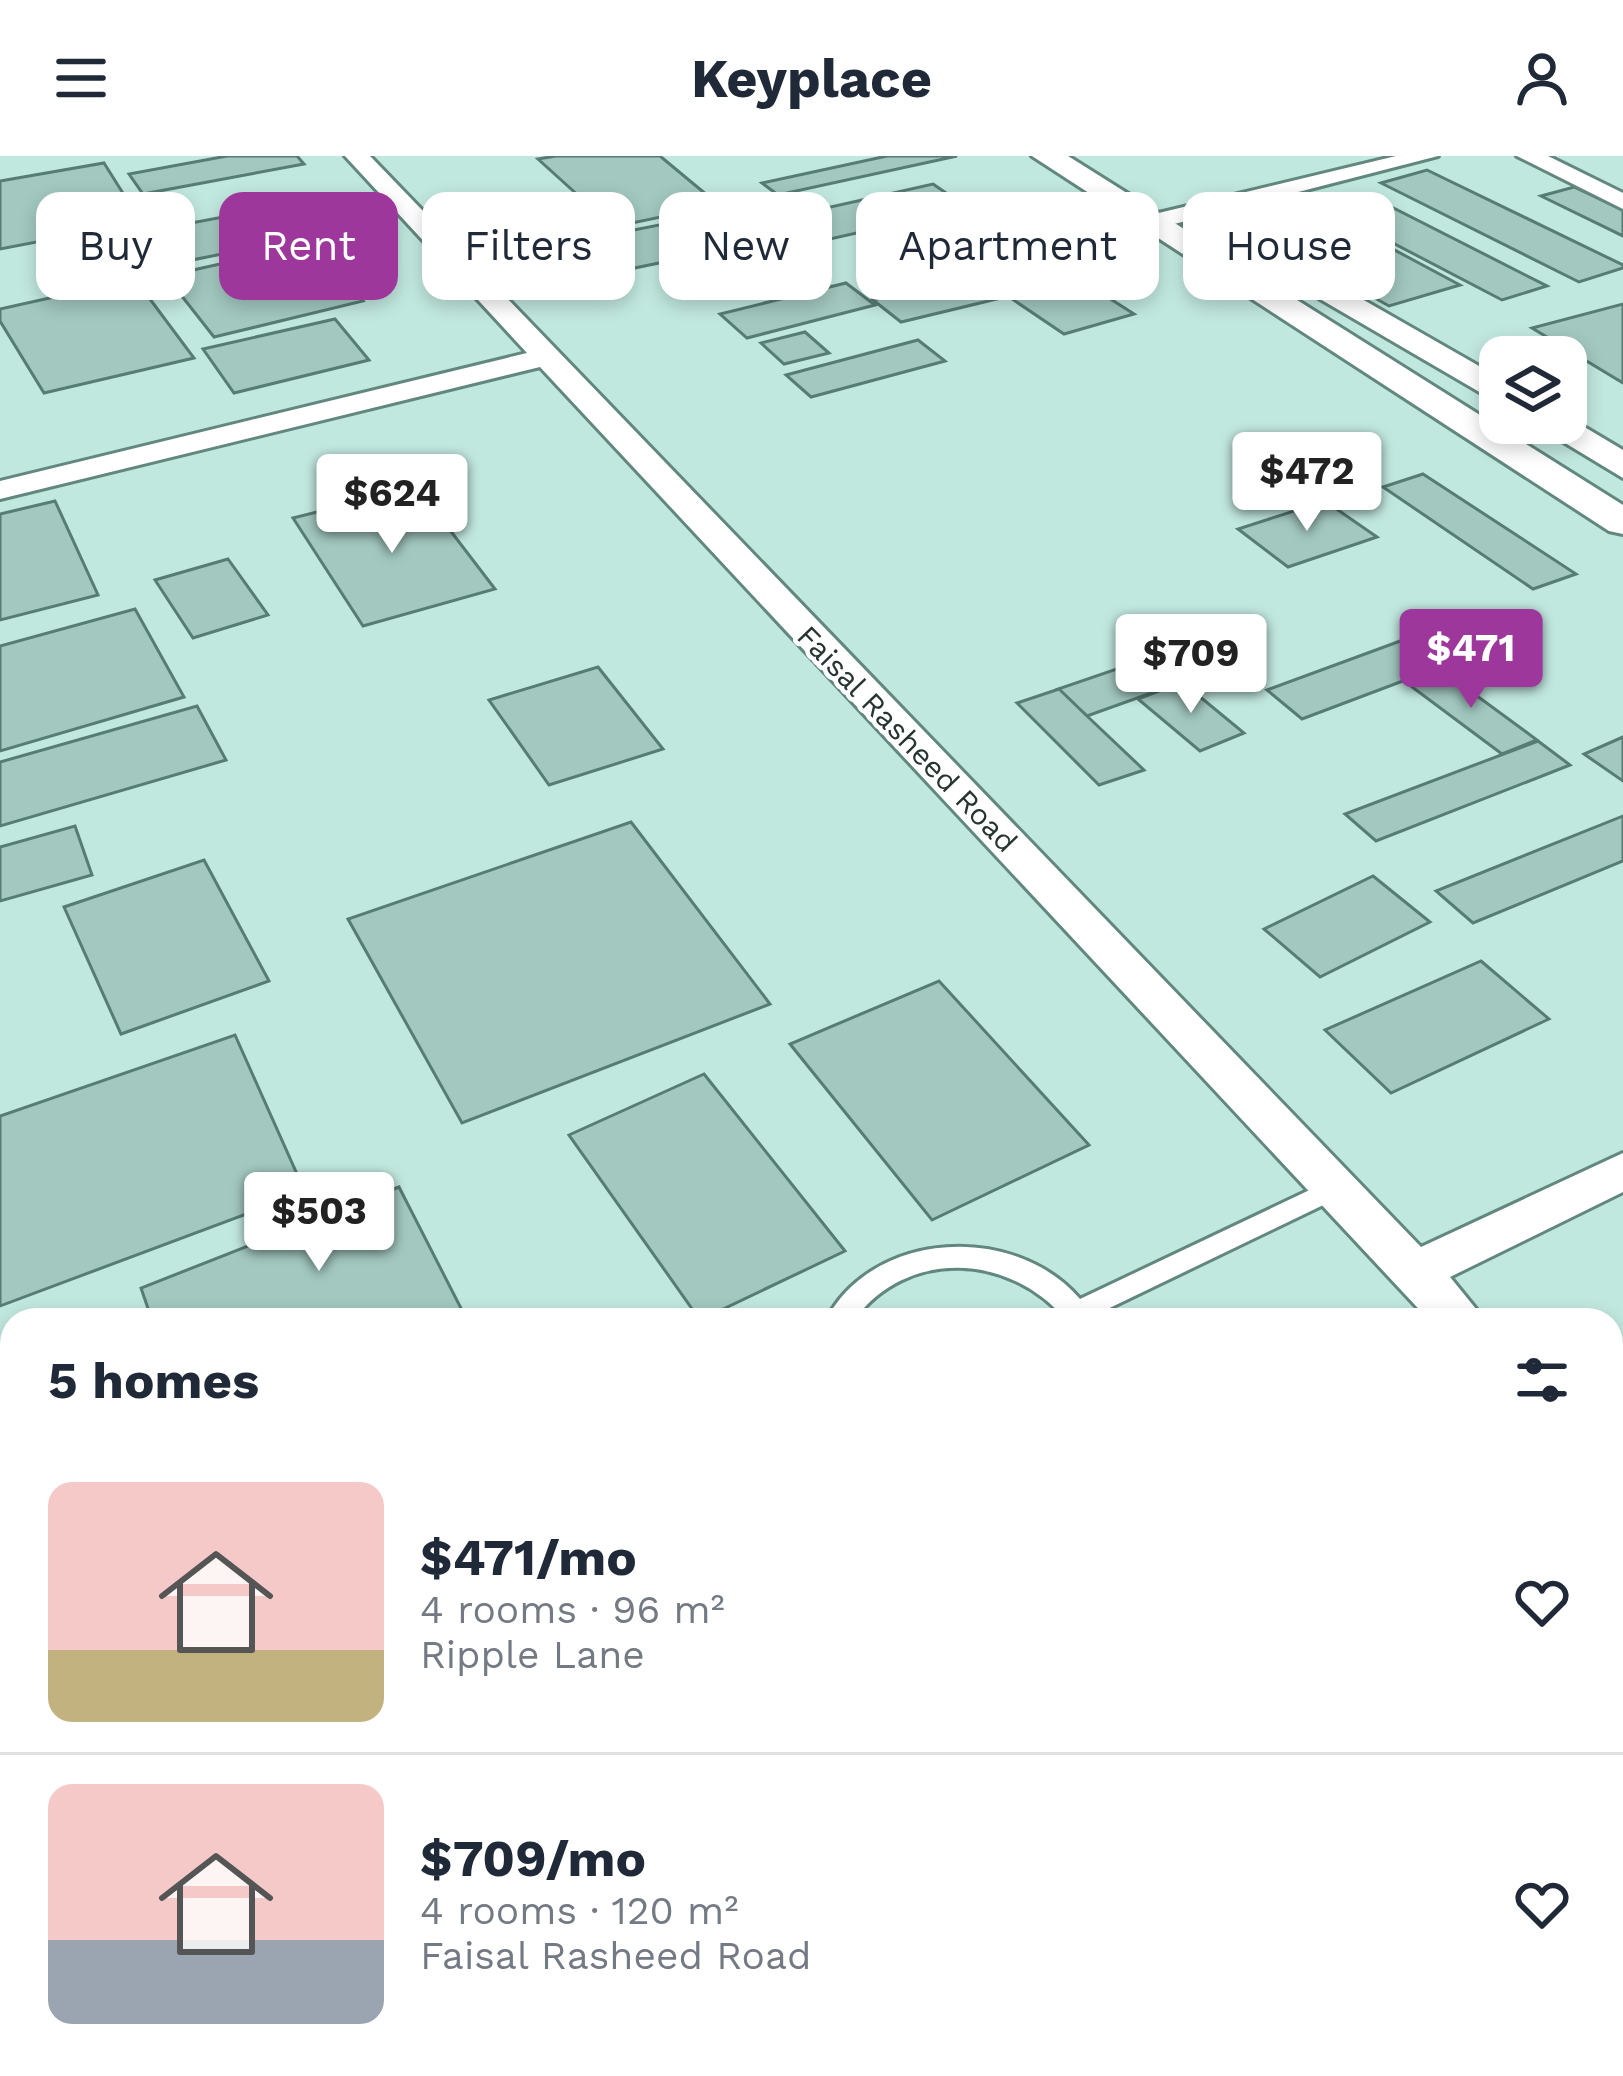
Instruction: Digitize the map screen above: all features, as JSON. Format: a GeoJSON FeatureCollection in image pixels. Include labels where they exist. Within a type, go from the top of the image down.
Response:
{"type":"FeatureCollection","features":[{"type":"Feature","properties":{"kind":"street","name":"Faisal Rasheed Road"},"geometry":{"type":"LineString","coordinates":[[357,156],[1448,1308]]}},
{"type":"Feature","properties":{"kind":"street"},"geometry":{"type":"LineString","coordinates":[[1047,156],[1104,192]]}},
{"type":"Feature","properties":{"kind":"street"},"geometry":{"type":"LineString","coordinates":[[1106,156],[1183,203]]}},
{"type":"Feature","properties":{"kind":"street"},"geometry":{"type":"LineString","coordinates":[[1276,192],[1426,156]]}},
{"type":"Feature","properties":{"kind":"street"},"geometry":{"type":"LineString","coordinates":[[1528,156],[1623,202]]}},
{"type":"Feature","properties":{"kind":"street"},"geometry":{"type":"LineString","coordinates":[[1159,227],[1623,522]]}},
{"type":"Feature","properties":{"kind":"street"},"geometry":{"type":"LineString","coordinates":[[1345,300],[1479,380]]}},
{"type":"Feature","properties":{"kind":"street"},"geometry":{"type":"LineString","coordinates":[[0,490],[544,357]]}},
{"type":"Feature","properties":{"kind":"street"},"geometry":{"type":"LineString","coordinates":[[1586,444],[1623,466]]}},
{"type":"Feature","properties":{"kind":"street"},"geometry":{"type":"LineString","coordinates":[[1414,1272],[1623,1171]]}},
{"type":"Feature","properties":{"kind":"lane"},"geometry":{"type":"LineString","coordinates":[[1095,1308],[1335,1188]]}},
{"type":"Feature","properties":{"kind":"lane"},"geometry":{"type":"LineString","coordinates":[[849,1308],[867,1286],[895,1269],[959,1256],[1025,1271],[1069,1308]]}},
{"type":"Feature","properties":{"kind":"building"},"geometry":{"type":"Polygon","coordinates":[[[227,156],[297,156],[304,164],[154,192],[142,192],[129,174],[227,156]]]}},
{"type":"Feature","properties":{"kind":"building"},"geometry":{"type":"Polygon","coordinates":[[[660,156],[703,192],[659,192],[659,217],[635,222],[635,192],[574,192],[538,159],[660,156]]]}},
{"type":"Feature","properties":{"kind":"building"},"geometry":{"type":"Polygon","coordinates":[[[887,156],[957,156],[792,192],[774,192],[762,183],[887,156]]]}},
{"type":"Feature","properties":{"kind":"building"},"geometry":{"type":"Polygon","coordinates":[[[104,163],[122,192],[36,192],[36,242],[0,249],[0,181],[104,163]]]}},
{"type":"Feature","properties":{"kind":"building"},"geometry":{"type":"Polygon","coordinates":[[[1427,170],[1623,268],[1579,282],[1381,183],[1427,170]]]}},
{"type":"Feature","properties":{"kind":"building"},"geometry":{"type":"Polygon","coordinates":[[[933,184],[945,192],[897,192],[933,184]]]}},
{"type":"Feature","properties":{"kind":"building"},"geometry":{"type":"Polygon","coordinates":[[[1574,187],[1623,210],[1623,236],[1541,196],[1574,187]]]}},
{"type":"Feature","properties":{"kind":"building"},"geometry":{"type":"Polygon","coordinates":[[[856,201],[856,233],[832,239],[832,207],[856,201]]]}},
{"type":"Feature","properties":{"kind":"building"},"geometry":{"type":"Polygon","coordinates":[[[1395,209],[1547,286],[1502,300],[1395,244],[1395,209]]]}},
{"type":"Feature","properties":{"kind":"building"},"geometry":{"type":"Polygon","coordinates":[[[219,218],[219,255],[195,259],[195,222],[219,218]]]}},
{"type":"Feature","properties":{"kind":"building"},"geometry":{"type":"Polygon","coordinates":[[[659,225],[659,263],[635,268],[635,230],[659,225]]]}},
{"type":"Feature","properties":{"kind":"building"},"geometry":{"type":"Polygon","coordinates":[[[1395,250],[1460,285],[1389,306],[1378,300],[1395,300],[1395,250]]]}},
{"type":"Feature","properties":{"kind":"building"},"geometry":{"type":"Polygon","coordinates":[[[219,264],[219,300],[363,301],[214,337],[185,300],[195,300],[195,270],[219,264]]]}},
{"type":"Feature","properties":{"kind":"building"},"geometry":{"type":"Polygon","coordinates":[[[846,283],[856,291],[856,300],[875,305],[747,338],[720,314],[777,300],[832,300],[832,286],[846,283]]]}},
{"type":"Feature","properties":{"kind":"building"},"geometry":{"type":"Polygon","coordinates":[[[40,300],[151,300],[194,358],[44,393],[0,321],[0,309],[40,300]]]}},
{"type":"Feature","properties":{"kind":"building"},"geometry":{"type":"Polygon","coordinates":[[[873,300],[992,300],[901,322],[873,300]]]}},
{"type":"Feature","properties":{"kind":"building"},"geometry":{"type":"Polygon","coordinates":[[[1014,300],[1112,300],[1134,314],[1064,334],[1014,300]]]}},
{"type":"Feature","properties":{"kind":"building"},"geometry":{"type":"Polygon","coordinates":[[[1623,304],[1623,383],[1587,361],[1587,336],[1545,336],[1532,328],[1623,304]]]}},
{"type":"Feature","properties":{"kind":"building"},"geometry":{"type":"Polygon","coordinates":[[[335,319],[369,360],[234,393],[203,349],[335,319]]]}},
{"type":"Feature","properties":{"kind":"building"},"geometry":{"type":"Polygon","coordinates":[[[805,332],[829,353],[784,364],[761,343],[805,332]]]}},
{"type":"Feature","properties":{"kind":"building"},"geometry":{"type":"Polygon","coordinates":[[[918,340],[945,361],[811,397],[786,375],[918,340]]]}},
{"type":"Feature","properties":{"kind":"building"},"geometry":{"type":"Polygon","coordinates":[[[1423,474],[1576,574],[1533,589],[1383,487],[1423,474]]]}},
{"type":"Feature","properties":{"kind":"building"},"geometry":{"type":"Polygon","coordinates":[[[417,487],[495,589],[363,626],[293,518],[417,487]]]}},
{"type":"Feature","properties":{"kind":"building"},"geometry":{"type":"Polygon","coordinates":[[[55,501],[98,595],[0,620],[0,514],[55,501]]]}},
{"type":"Feature","properties":{"kind":"building"},"geometry":{"type":"Polygon","coordinates":[[[1325,501],[1377,537],[1288,567],[1238,529],[1325,501]]]}},
{"type":"Feature","properties":{"kind":"building"},"geometry":{"type":"Polygon","coordinates":[[[228,559],[268,615],[193,638],[155,580],[228,559]]]}},
{"type":"Feature","properties":{"kind":"building"},"geometry":{"type":"Polygon","coordinates":[[[135,609],[184,697],[0,751],[0,646],[135,609]]]}},
{"type":"Feature","properties":{"kind":"building"},"geometry":{"type":"Polygon","coordinates":[[[1403,640],[1440,667],[1302,719],[1267,690],[1403,640]]]}},
{"type":"Feature","properties":{"kind":"building"},"geometry":{"type":"Polygon","coordinates":[[[1152,657],[1182,682],[1087,716],[1058,689],[1152,657]]]}},
{"type":"Feature","properties":{"kind":"building"},"geometry":{"type":"Polygon","coordinates":[[[598,667],[663,749],[549,785],[489,700],[598,667]]]}},
{"type":"Feature","properties":{"kind":"building"},"geometry":{"type":"Polygon","coordinates":[[[1439,668],[1537,740],[1502,754],[1404,681],[1439,668]]]}},
{"type":"Feature","properties":{"kind":"building"},"geometry":{"type":"Polygon","coordinates":[[[1182,682],[1244,733],[1200,751],[1138,699],[1182,682]]]}},
{"type":"Feature","properties":{"kind":"building"},"geometry":{"type":"Polygon","coordinates":[[[1059,689],[1144,770],[1099,785],[1017,703],[1059,689]]]}},
{"type":"Feature","properties":{"kind":"building"},"geometry":{"type":"Polygon","coordinates":[[[197,706],[226,760],[0,826],[0,762],[197,706]]]}},
{"type":"Feature","properties":{"kind":"building"},"geometry":{"type":"Polygon","coordinates":[[[1623,737],[1623,781],[1584,754],[1623,737]]]}},
{"type":"Feature","properties":{"kind":"building"},"geometry":{"type":"Polygon","coordinates":[[[1538,741],[1570,765],[1376,841],[1345,814],[1538,741]]]}},
{"type":"Feature","properties":{"kind":"building"},"geometry":{"type":"Polygon","coordinates":[[[1623,816],[1623,861],[1473,923],[1436,891],[1623,816]]]}},
{"type":"Feature","properties":{"kind":"building"},"geometry":{"type":"Polygon","coordinates":[[[631,822],[770,1004],[462,1123],[348,919],[631,822]]]}},
{"type":"Feature","properties":{"kind":"building"},"geometry":{"type":"Polygon","coordinates":[[[75,826],[92,875],[0,901],[0,847],[75,826]]]}},
{"type":"Feature","properties":{"kind":"building"},"geometry":{"type":"Polygon","coordinates":[[[204,860],[269,981],[121,1034],[64,907],[204,860]]]}},
{"type":"Feature","properties":{"kind":"building"},"geometry":{"type":"Polygon","coordinates":[[[1373,876],[1430,922],[1320,977],[1264,929],[1373,876]]]}},
{"type":"Feature","properties":{"kind":"building"},"geometry":{"type":"Polygon","coordinates":[[[1481,961],[1549,1019],[1391,1093],[1325,1030],[1481,961]]]}},
{"type":"Feature","properties":{"kind":"building"},"geometry":{"type":"Polygon","coordinates":[[[939,981],[1089,1145],[932,1220],[790,1044],[939,981]]]}},
{"type":"Feature","properties":{"kind":"building"},"geometry":{"type":"Polygon","coordinates":[[[235,1035],[305,1192],[0,1306],[0,1116],[235,1035]]]}},
{"type":"Feature","properties":{"kind":"building"},"geometry":{"type":"Polygon","coordinates":[[[704,1074],[845,1251],[725,1308],[692,1308],[569,1135],[704,1074]]]}},
{"type":"Feature","properties":{"kind":"building"},"geometry":{"type":"Polygon","coordinates":[[[399,1187],[461,1308],[148,1308],[141,1288],[399,1187]]]}}]}
